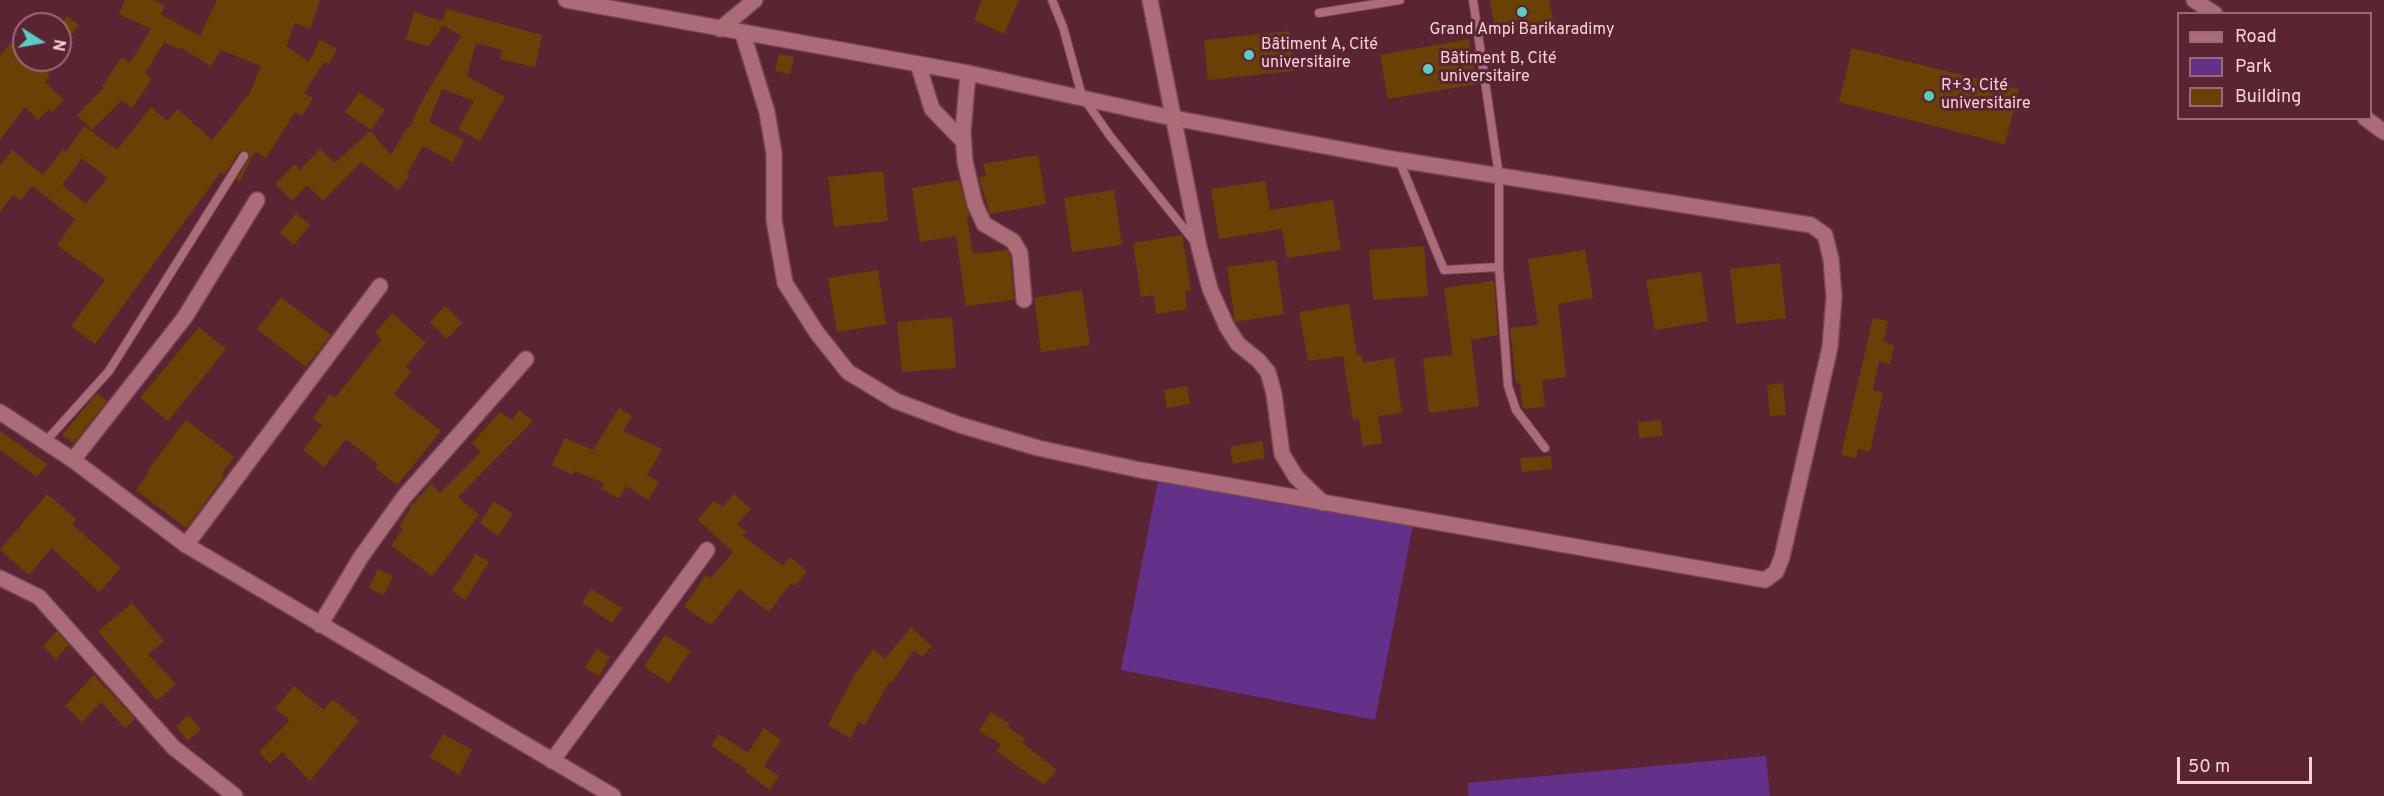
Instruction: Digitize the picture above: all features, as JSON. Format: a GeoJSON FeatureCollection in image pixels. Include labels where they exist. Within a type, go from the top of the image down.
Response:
{"type":"FeatureCollection","features":[{"type":"Feature","properties":{"kind":"street"},"geometry":{"type":"LineString","coordinates":[[566,0],[743,34],[968,73],[1082,96],[1173,118],[1399,160],[1811,225],[1825,235],[1831,259],[1834,297],[1830,347],[1782,557],[1776,572],[1765,580],[1324,503],[1038,448],[960,425],[896,401],[848,372],[817,333],[785,283],[774,220],[774,153],[766,112],[743,34]]}},
{"type":"Feature","properties":{"kind":"street"},"geometry":{"type":"LineString","coordinates":[[720,29],[755,0]]}},
{"type":"Feature","properties":{"kind":"street"},"geometry":{"type":"LineString","coordinates":[[1150,0],[1198,247],[1210,289],[1227,327],[1238,344],[1258,360],[1268,372],[1274,394],[1282,454],[1296,477],[1324,503]]}},
{"type":"Feature","properties":{"kind":"street"},"geometry":{"type":"LineString","coordinates":[[2194,0],[2212,12]]}},
{"type":"Feature","properties":{"kind":"street"},"geometry":{"type":"LineString","coordinates":[[918,64],[932,109],[963,141]]}},
{"type":"Feature","properties":{"kind":"street"},"geometry":{"type":"LineString","coordinates":[[968,73],[963,141],[965,162],[975,204],[984,224],[1013,241],[1020,253],[1024,300]]}},
{"type":"Feature","properties":{"kind":"street"},"geometry":{"type":"LineString","coordinates":[[2368,120],[2384,132]]}},
{"type":"Feature","properties":{"kind":"street"},"geometry":{"type":"LineString","coordinates":[[73,460],[185,317],[257,200]]}},
{"type":"Feature","properties":{"kind":"street"},"geometry":{"type":"LineString","coordinates":[[186,544],[380,286]]}},
{"type":"Feature","properties":{"kind":"street"},"geometry":{"type":"LineString","coordinates":[[320,625],[361,557],[404,497],[526,359]]}},
{"type":"Feature","properties":{"kind":"street"},"geometry":{"type":"LineString","coordinates":[[0,412],[73,460],[186,544],[613,796]]}},
{"type":"Feature","properties":{"kind":"street"},"geometry":{"type":"LineString","coordinates":[[552,761],[707,550]]}},
{"type":"Feature","properties":{"kind":"street"},"geometry":{"type":"LineString","coordinates":[[0,578],[39,597],[173,747],[235,796]]}},
{"type":"Feature","properties":{"kind":"lane"},"geometry":{"type":"LineString","coordinates":[[1052,0],[1063,27],[1082,96],[1110,136],[1198,247]]}},
{"type":"Feature","properties":{"kind":"lane"},"geometry":{"type":"LineString","coordinates":[[1319,13],[1400,0]]}},
{"type":"Feature","properties":{"kind":"lane"},"geometry":{"type":"LineString","coordinates":[[1473,0],[1499,176],[1498,267],[1508,386],[1516,410],[1545,448]]}},
{"type":"Feature","properties":{"kind":"lane"},"geometry":{"type":"LineString","coordinates":[[45,442],[109,372],[244,156]]}},
{"type":"Feature","properties":{"kind":"lane"},"geometry":{"type":"LineString","coordinates":[[1399,160],[1444,270],[1498,267]]}},
{"type":"Feature","properties":{"kind":"green space"},"geometry":{"type":"Polygon","coordinates":[[[1159,475],[1413,525],[1375,720],[1121,670],[1159,475]]]}},
{"type":"Feature","properties":{"kind":"green space"},"geometry":{"type":"Polygon","coordinates":[[[1766,756],[1770,796],[1469,796],[1467,783],[1766,756]]]}},
{"type":"Feature","properties":{"kind":"building"},"geometry":{"type":"Polygon","coordinates":[[[125,0],[154,0],[165,6],[160,14],[200,36],[217,0],[320,0],[310,29],[295,23],[286,46],[309,62],[320,40],[337,49],[329,64],[324,62],[304,93],[313,98],[302,116],[295,112],[266,158],[255,151],[240,181],[236,180],[250,157],[247,151],[239,152],[225,174],[220,173],[95,344],[71,326],[105,280],[57,245],[75,219],[32,186],[20,201],[13,195],[0,212],[0,166],[12,150],[43,175],[63,149],[66,152],[84,126],[117,150],[151,107],[167,121],[178,109],[212,140],[249,94],[261,66],[221,50],[211,66],[180,47],[179,49],[164,42],[145,74],[152,79],[132,108],[122,100],[92,130],[77,115],[104,88],[102,86],[122,57],[130,63],[151,29],[119,14],[125,0]],[[82,158],[62,185],[86,204],[107,178],[82,158]]]}},
{"type":"Feature","properties":{"kind":"building"},"geometry":{"type":"Polygon","coordinates":[[[982,0],[1019,0],[1004,34],[974,20],[982,0]]]}},
{"type":"Feature","properties":{"kind":"building","name":"Grand Ampi Barikaradimy"},"geometry":{"type":"Polygon","coordinates":[[[1490,0],[1549,0],[1554,23],[1496,35],[1490,0]]]}},
{"type":"Feature","properties":{"kind":"building"},"geometry":{"type":"Polygon","coordinates":[[[446,9],[542,35],[535,67],[500,59],[502,50],[476,43],[467,76],[505,97],[480,141],[458,129],[474,101],[442,89],[429,122],[464,140],[453,162],[423,146],[407,174],[410,176],[398,190],[361,162],[323,201],[307,185],[292,201],[275,184],[295,164],[300,170],[320,149],[335,163],[370,131],[391,155],[408,126],[410,128],[418,108],[461,36],[443,25],[429,46],[406,40],[414,12],[443,21],[446,9]]]}},
{"type":"Feature","properties":{"kind":"building"},"geometry":{"type":"Polygon","coordinates":[[[72,20],[79,25],[72,34],[72,20]]]}},
{"type":"Feature","properties":{"kind":"building","name":"Bâtiment A, Cité universitaire"},"geometry":{"type":"Polygon","coordinates":[[[1290,31],[1293,71],[1208,80],[1204,40],[1290,31]]]}},
{"type":"Feature","properties":{"kind":"building","name":"Bâtiment B, Cité universitaire"},"geometry":{"type":"Polygon","coordinates":[[[1469,39],[1477,84],[1388,99],[1380,55],[1469,39]]]}},
{"type":"Feature","properties":{"kind":"building"},"geometry":{"type":"Polygon","coordinates":[[[10,43],[12,45],[12,72],[47,72],[50,74],[45,82],[64,100],[52,112],[49,109],[38,120],[25,107],[0,140],[0,56],[10,43]]]}},
{"type":"Feature","properties":{"kind":"building","name":"R+3, Cité universitaire"},"geometry":{"type":"Polygon","coordinates":[[[1852,48],[2019,89],[2005,144],[1839,102],[1852,48]]]}},
{"type":"Feature","properties":{"kind":"building"},"geometry":{"type":"Polygon","coordinates":[[[779,54],[794,57],[790,74],[775,71],[779,54]]]}},
{"type":"Feature","properties":{"kind":"building"},"geometry":{"type":"Polygon","coordinates":[[[359,92],[385,110],[371,130],[345,112],[359,92]]]}},
{"type":"Feature","properties":{"kind":"building"},"geometry":{"type":"Polygon","coordinates":[[[1038,155],[1046,204],[990,214],[979,177],[986,176],[983,164],[1038,155]]]}},
{"type":"Feature","properties":{"kind":"building"},"geometry":{"type":"Polygon","coordinates":[[[883,171],[888,221],[834,227],[828,177],[883,171]]]}},
{"type":"Feature","properties":{"kind":"building"},"geometry":{"type":"Polygon","coordinates":[[[959,180],[970,217],[967,217],[973,254],[1007,250],[1010,256],[1014,300],[966,306],[956,236],[920,242],[912,188],[959,180]]]}},
{"type":"Feature","properties":{"kind":"building"},"geometry":{"type":"Polygon","coordinates":[[[1265,181],[1270,210],[1333,200],[1341,250],[1287,258],[1282,229],[1219,239],[1211,189],[1265,181]]]}},
{"type":"Feature","properties":{"kind":"building"},"geometry":{"type":"Polygon","coordinates":[[[1114,190],[1122,245],[1072,252],[1064,198],[1114,190]]]}},
{"type":"Feature","properties":{"kind":"building"},"geometry":{"type":"Polygon","coordinates":[[[296,213],[310,225],[294,245],[280,233],[296,213]]]}},
{"type":"Feature","properties":{"kind":"building"},"geometry":{"type":"Polygon","coordinates":[[[1182,235],[1191,290],[1185,291],[1187,309],[1156,314],[1154,295],[1141,297],[1133,243],[1182,235]]]}},
{"type":"Feature","properties":{"kind":"building"},"geometry":{"type":"Polygon","coordinates":[[[1424,246],[1428,296],[1373,300],[1369,250],[1424,246]]]}},
{"type":"Feature","properties":{"kind":"building"},"geometry":{"type":"Polygon","coordinates":[[[1585,250],[1593,298],[1558,304],[1566,377],[1542,380],[1545,407],[1523,409],[1520,383],[1516,383],[1510,328],[1538,325],[1528,259],[1585,250]]]}},
{"type":"Feature","properties":{"kind":"building"},"geometry":{"type":"Polygon","coordinates":[[[1276,260],[1284,314],[1235,322],[1227,267],[1276,260]]]}},
{"type":"Feature","properties":{"kind":"building"},"geometry":{"type":"Polygon","coordinates":[[[1780,263],[1786,318],[1736,324],[1730,269],[1780,263]]]}},
{"type":"Feature","properties":{"kind":"building"},"geometry":{"type":"Polygon","coordinates":[[[878,270],[886,324],[837,332],[828,278],[878,270]]]}},
{"type":"Feature","properties":{"kind":"building"},"geometry":{"type":"Polygon","coordinates":[[[1701,272],[1708,321],[1655,330],[1646,280],[1701,272]]]}},
{"type":"Feature","properties":{"kind":"building"},"geometry":{"type":"Polygon","coordinates":[[[1494,281],[1498,335],[1471,340],[1479,406],[1429,413],[1423,358],[1453,355],[1444,288],[1494,281]]]}},
{"type":"Feature","properties":{"kind":"building"},"geometry":{"type":"Polygon","coordinates":[[[1082,290],[1090,345],[1041,352],[1034,298],[1082,290]]]}},
{"type":"Feature","properties":{"kind":"building"},"geometry":{"type":"Polygon","coordinates":[[[281,297],[331,335],[306,367],[257,329],[281,297]]]}},
{"type":"Feature","properties":{"kind":"building"},"geometry":{"type":"Polygon","coordinates":[[[1349,304],[1357,355],[1362,355],[1363,363],[1394,358],[1402,413],[1378,416],[1382,443],[1363,446],[1359,419],[1353,420],[1343,356],[1308,361],[1299,312],[1349,304]]]}},
{"type":"Feature","properties":{"kind":"building"},"geometry":{"type":"Polygon","coordinates":[[[445,306],[462,323],[447,339],[430,322],[445,306]]]}},
{"type":"Feature","properties":{"kind":"building"},"geometry":{"type":"Polygon","coordinates":[[[392,313],[426,343],[405,367],[411,372],[394,394],[441,431],[397,485],[375,468],[378,464],[346,439],[324,467],[303,450],[322,425],[313,418],[330,394],[335,398],[382,339],[375,333],[392,313]]]}},
{"type":"Feature","properties":{"kind":"building"},"geometry":{"type":"Polygon","coordinates":[[[952,317],[956,368],[902,372],[897,322],[952,317]]]}},
{"type":"Feature","properties":{"kind":"building"},"geometry":{"type":"Polygon","coordinates":[[[1873,318],[1888,321],[1883,342],[1894,345],[1890,364],[1879,361],[1873,390],[1883,392],[1870,452],[1858,449],[1856,458],[1841,455],[1873,318]]]}},
{"type":"Feature","properties":{"kind":"building"},"geometry":{"type":"Polygon","coordinates":[[[199,327],[226,349],[168,421],[140,398],[199,327]]]}},
{"type":"Feature","properties":{"kind":"building"},"geometry":{"type":"Polygon","coordinates":[[[1783,383],[1786,415],[1770,416],[1767,385],[1783,383]]]}},
{"type":"Feature","properties":{"kind":"building"},"geometry":{"type":"Polygon","coordinates":[[[1187,386],[1190,404],[1167,408],[1164,390],[1187,386]]]}},
{"type":"Feature","properties":{"kind":"building"},"geometry":{"type":"Polygon","coordinates":[[[97,393],[107,401],[74,443],[62,435],[97,393]]]}},
{"type":"Feature","properties":{"kind":"building"},"geometry":{"type":"Polygon","coordinates":[[[619,408],[632,416],[623,431],[662,449],[647,475],[659,482],[648,500],[626,486],[619,498],[601,489],[604,483],[574,471],[572,475],[552,465],[565,438],[593,450],[619,408]]]}},
{"type":"Feature","properties":{"kind":"building"},"geometry":{"type":"Polygon","coordinates":[[[519,410],[533,421],[458,497],[479,515],[432,576],[391,545],[403,529],[399,526],[411,509],[409,508],[431,484],[440,493],[481,452],[472,443],[500,412],[512,420],[519,410]]]}},
{"type":"Feature","properties":{"kind":"building"},"geometry":{"type":"Polygon","coordinates":[[[186,420],[234,457],[221,475],[224,477],[186,528],[136,490],[149,473],[147,471],[186,420]]]}},
{"type":"Feature","properties":{"kind":"building"},"geometry":{"type":"Polygon","coordinates":[[[1661,420],[1663,436],[1639,438],[1638,422],[1661,420]]]}},
{"type":"Feature","properties":{"kind":"building"},"geometry":{"type":"Polygon","coordinates":[[[0,431],[47,464],[37,477],[0,450],[0,431]]]}},
{"type":"Feature","properties":{"kind":"building"},"geometry":{"type":"Polygon","coordinates":[[[1262,441],[1265,458],[1233,464],[1230,447],[1262,441]]]}},
{"type":"Feature","properties":{"kind":"building"},"geometry":{"type":"Polygon","coordinates":[[[1551,456],[1552,469],[1522,472],[1520,458],[1551,456]]]}},
{"type":"Feature","properties":{"kind":"building"},"geometry":{"type":"Polygon","coordinates":[[[47,494],[76,519],[72,524],[121,568],[99,592],[52,548],[29,575],[0,550],[47,494]]]}},
{"type":"Feature","properties":{"kind":"building"},"geometry":{"type":"Polygon","coordinates":[[[734,494],[751,509],[737,524],[746,532],[743,536],[783,566],[790,557],[807,571],[795,586],[791,583],[769,612],[739,589],[711,625],[684,607],[706,575],[711,578],[733,552],[698,520],[713,501],[723,506],[734,494]]]}},
{"type":"Feature","properties":{"kind":"building"},"geometry":{"type":"Polygon","coordinates":[[[494,501],[513,514],[498,536],[480,523],[494,501]]]}},
{"type":"Feature","properties":{"kind":"building"},"geometry":{"type":"Polygon","coordinates":[[[476,554],[489,562],[465,600],[452,591],[476,554]]]}},
{"type":"Feature","properties":{"kind":"building"},"geometry":{"type":"Polygon","coordinates":[[[378,569],[393,576],[384,595],[369,588],[378,569]]]}},
{"type":"Feature","properties":{"kind":"building"},"geometry":{"type":"Polygon","coordinates":[[[591,589],[622,608],[612,623],[582,603],[591,589]]]}},
{"type":"Feature","properties":{"kind":"building"},"geometry":{"type":"Polygon","coordinates":[[[132,603],[164,641],[148,654],[176,684],[157,701],[98,631],[132,603]]]}},
{"type":"Feature","properties":{"kind":"building"},"geometry":{"type":"Polygon","coordinates":[[[911,628],[932,646],[922,657],[914,650],[892,682],[890,681],[865,725],[859,722],[850,738],[828,725],[855,674],[873,650],[885,658],[911,628]]]}},
{"type":"Feature","properties":{"kind":"building"},"geometry":{"type":"Polygon","coordinates":[[[57,631],[69,645],[56,659],[43,646],[57,631]]]}},
{"type":"Feature","properties":{"kind":"building"},"geometry":{"type":"Polygon","coordinates":[[[665,635],[690,651],[669,683],[644,667],[665,635]]]}},
{"type":"Feature","properties":{"kind":"building"},"geometry":{"type":"Polygon","coordinates":[[[597,649],[610,657],[599,676],[585,668],[597,649]]]}},
{"type":"Feature","properties":{"kind":"building"},"geometry":{"type":"Polygon","coordinates":[[[94,675],[135,719],[125,728],[101,702],[82,722],[65,706],[94,675]]]}},
{"type":"Feature","properties":{"kind":"building"},"geometry":{"type":"Polygon","coordinates":[[[294,686],[324,710],[333,699],[359,721],[310,781],[282,752],[270,764],[259,752],[290,720],[275,709],[294,686]]]}},
{"type":"Feature","properties":{"kind":"building"},"geometry":{"type":"Polygon","coordinates":[[[991,712],[1010,724],[1008,727],[1025,739],[1023,743],[1057,770],[1044,785],[996,751],[1001,744],[979,731],[991,712]]]}},
{"type":"Feature","properties":{"kind":"building"},"geometry":{"type":"Polygon","coordinates":[[[189,715],[201,729],[188,741],[176,726],[189,715]]]}},
{"type":"Feature","properties":{"kind":"building"},"geometry":{"type":"Polygon","coordinates":[[[764,728],[781,740],[764,766],[779,776],[770,790],[745,771],[746,769],[711,746],[719,734],[748,753],[764,728]]]}},
{"type":"Feature","properties":{"kind":"building"},"geometry":{"type":"Polygon","coordinates":[[[443,734],[472,750],[459,775],[430,757],[443,734]]]}},
{"type":"Feature","properties":{"kind":"place","name":"Grand Ampi Barikaradimy"},"geometry":{"type":"Point","coordinates":[1522,12]}},
{"type":"Feature","properties":{"kind":"place","name":"Bâtiment A, Cité universitaire"},"geometry":{"type":"Point","coordinates":[1249,55]}},
{"type":"Feature","properties":{"kind":"place","name":"Bâtiment B, Cité universitaire"},"geometry":{"type":"Point","coordinates":[1428,69]}},
{"type":"Feature","properties":{"kind":"place","name":"R+3, Cité universitaire"},"geometry":{"type":"Point","coordinates":[1929,96]}}]}
